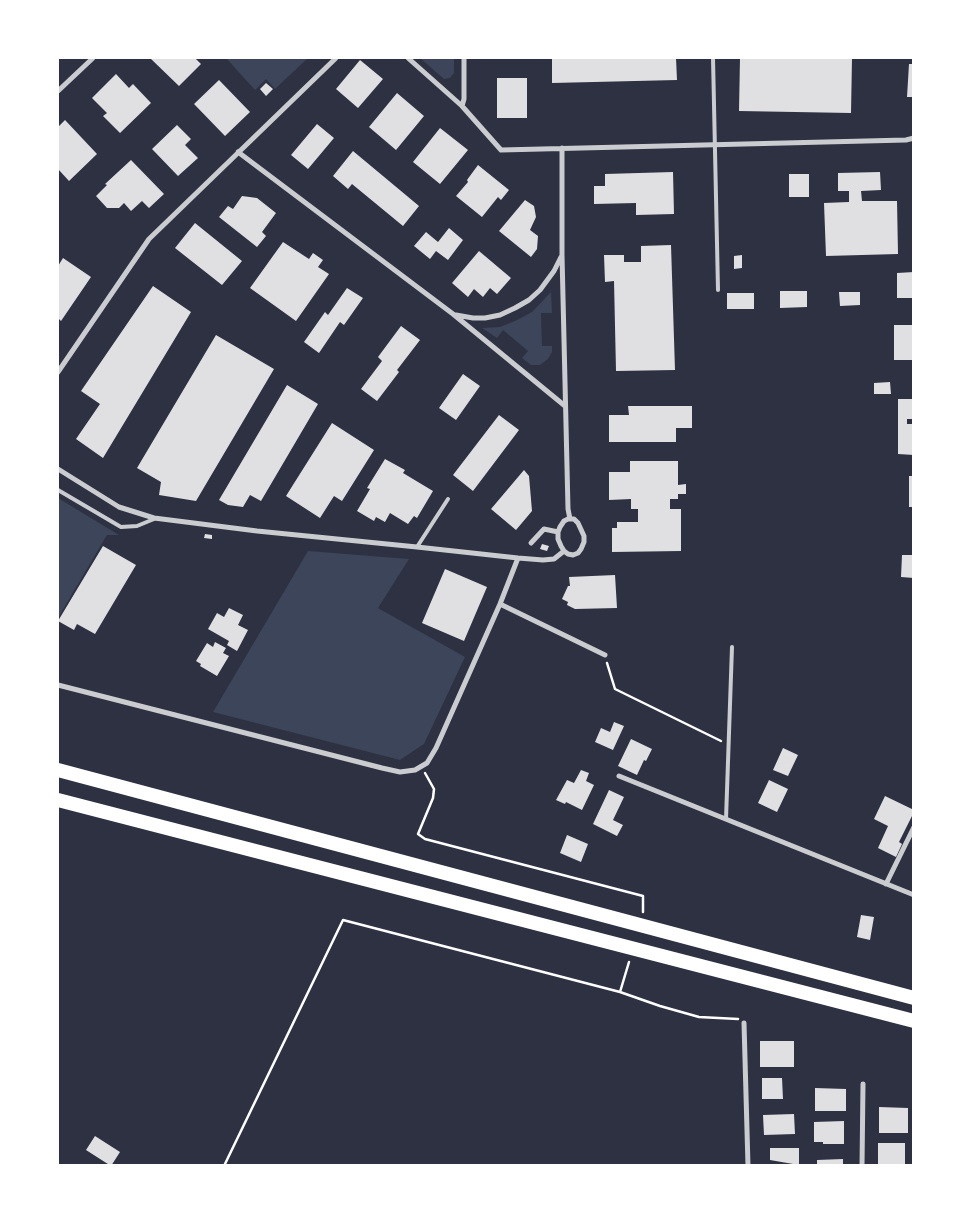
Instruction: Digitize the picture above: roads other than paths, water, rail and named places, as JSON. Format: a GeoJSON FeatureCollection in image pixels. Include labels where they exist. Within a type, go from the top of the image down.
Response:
{"type":"FeatureCollection","features":[{"type":"Feature","properties":{"kind":"highway"},"geometry":{"type":"LineString","coordinates":[[58,770],[914,998]]}},
{"type":"Feature","properties":{"kind":"highway"},"geometry":{"type":"LineString","coordinates":[[58,800],[914,1021]]}},
{"type":"Feature","properties":{"kind":"street"},"geometry":{"type":"LineString","coordinates":[[58,91],[93,58]]}},
{"type":"Feature","properties":{"kind":"street"},"geometry":{"type":"LineString","coordinates":[[58,372],[149,239],[336,58]]}},
{"type":"Feature","properties":{"kind":"street"},"geometry":{"type":"LineString","coordinates":[[408,58],[462,106],[501,150],[906,140],[914,138]]}},
{"type":"Feature","properties":{"kind":"street"},"geometry":{"type":"LineString","coordinates":[[462,106],[464,99],[464,58]]}},
{"type":"Feature","properties":{"kind":"street"},"geometry":{"type":"LineString","coordinates":[[906,140],[914,144]]}},
{"type":"Feature","properties":{"kind":"street"},"geometry":{"type":"LineString","coordinates":[[562,148],[565,406],[568,510],[570,519]]}},
{"type":"Feature","properties":{"kind":"street"},"geometry":{"type":"LineString","coordinates":[[238,152],[453,314],[565,406]]}},
{"type":"Feature","properties":{"kind":"street"},"geometry":{"type":"LineString","coordinates":[[453,314],[463,317],[485,318],[500,315],[516,308],[529,300],[549,279],[562,255]]}},
{"type":"Feature","properties":{"kind":"street"},"geometry":{"type":"LineString","coordinates":[[58,469],[119,507],[154,518],[257,531],[518,558],[543,560],[554,558],[564,551]]}},
{"type":"Feature","properties":{"kind":"street"},"geometry":{"type":"LineString","coordinates":[[570,519],[574,519],[582,529],[584,542],[578,553],[573,555],[564,551],[558,539],[558,532],[564,521],[570,519]]}},
{"type":"Feature","properties":{"kind":"street"},"geometry":{"type":"LineString","coordinates":[[531,543],[544,529],[558,532]]}},
{"type":"Feature","properties":{"kind":"street"},"geometry":{"type":"LineString","coordinates":[[58,684],[382,768],[400,772],[416,770],[427,763],[436,748],[500,604],[518,558]]}},
{"type":"Feature","properties":{"kind":"street"},"geometry":{"type":"LineString","coordinates":[[500,604],[605,655]]}},
{"type":"Feature","properties":{"kind":"street"},"geometry":{"type":"LineString","coordinates":[[619,776],[914,896]]}},
{"type":"Feature","properties":{"kind":"street"},"geometry":{"type":"LineString","coordinates":[[886,884],[914,827]]}},
{"type":"Feature","properties":{"kind":"street"},"geometry":{"type":"LineString","coordinates":[[744,1023],[748,1166]]}},
{"type":"Feature","properties":{"kind":"street"},"geometry":{"type":"LineString","coordinates":[[862,1084],[862,1166]]}},
{"type":"Feature","properties":{"kind":"lane"},"geometry":{"type":"LineString","coordinates":[[713,58],[718,290]]}},
{"type":"Feature","properties":{"kind":"lane"},"geometry":{"type":"LineString","coordinates":[[58,490],[121,527],[137,526],[154,518]]}},
{"type":"Feature","properties":{"kind":"lane"},"geometry":{"type":"LineString","coordinates":[[417,547],[448,499]]}},
{"type":"Feature","properties":{"kind":"lane"},"geometry":{"type":"LineString","coordinates":[[726,819],[732,647]]}}]}
